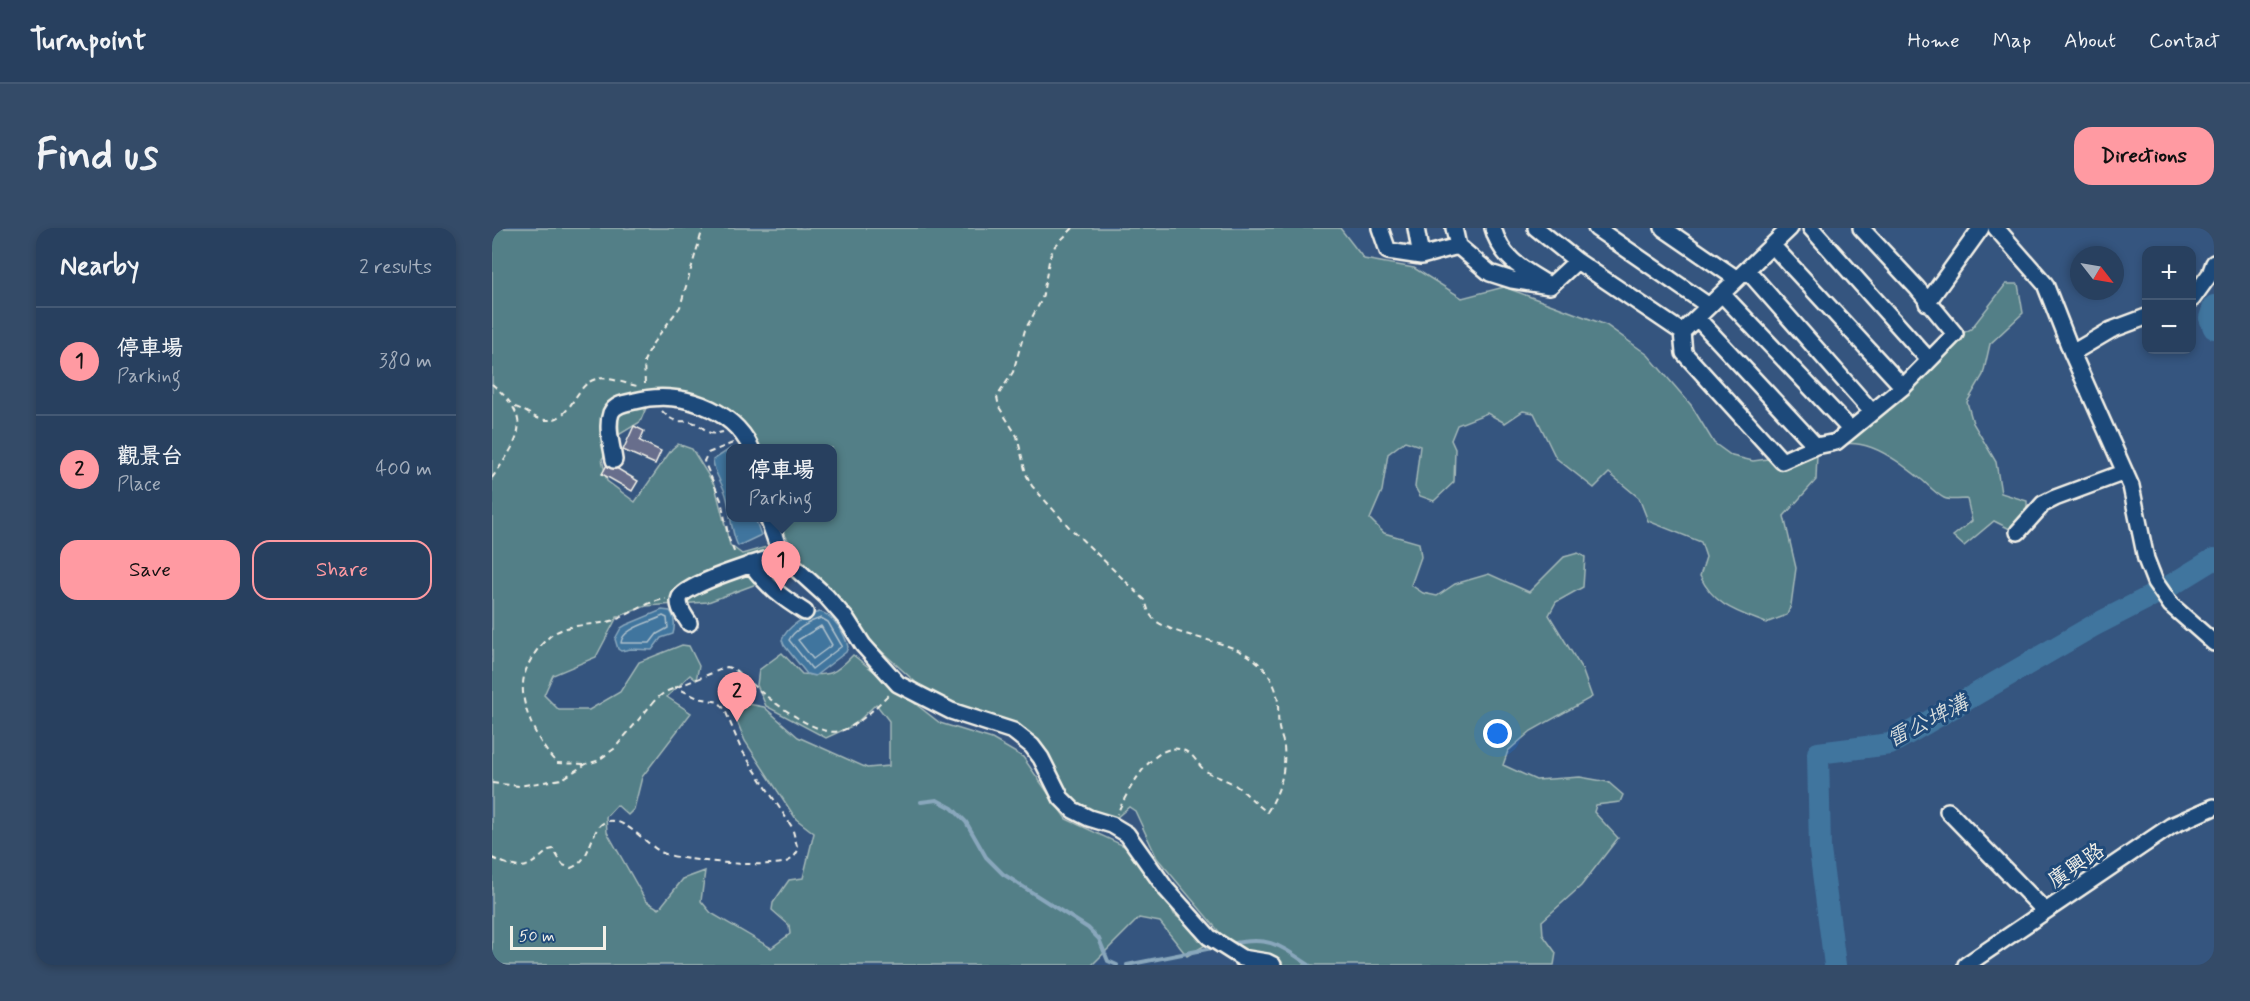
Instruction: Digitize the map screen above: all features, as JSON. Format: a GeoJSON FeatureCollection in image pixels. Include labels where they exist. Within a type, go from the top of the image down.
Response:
{"type":"FeatureCollection","features":[{"type":"Feature","properties":{"kind":"street"},"geometry":{"type":"LineString","coordinates":[[1380,228],[1388,251],[1421,256],[1458,246]]}},
{"type":"Feature","properties":{"kind":"street"},"geometry":{"type":"LineString","coordinates":[[1416,228],[1421,256]]}},
{"type":"Feature","properties":{"kind":"street"},"geometry":{"type":"LineString","coordinates":[[1454,228],[1458,246],[1490,273],[1512,280],[1550,286]]}},
{"type":"Feature","properties":{"kind":"street"},"geometry":{"type":"LineString","coordinates":[[1493,228],[1497,245],[1518,267],[1550,286]]}},
{"type":"Feature","properties":{"kind":"street"},"geometry":{"type":"LineString","coordinates":[[1536,228],[1577,261],[1682,332]]}},
{"type":"Feature","properties":{"kind":"street"},"geometry":{"type":"LineString","coordinates":[[1596,228],[1709,306]]}},
{"type":"Feature","properties":{"kind":"street"},"geometry":{"type":"LineString","coordinates":[[1663,228],[1742,275],[1872,412]]}},
{"type":"Feature","properties":{"kind":"street"},"geometry":{"type":"LineString","coordinates":[[1682,332],[1790,228]]}},
{"type":"Feature","properties":{"kind":"street"},"geometry":{"type":"LineString","coordinates":[[1811,228],[1929,360]]}},
{"type":"Feature","properties":{"kind":"street"},"geometry":{"type":"LineString","coordinates":[[1682,332],[1684,353],[1782,461],[1816,446],[1836,442],[1903,387],[1955,334],[1927,303],[1917,288],[1861,228]]}},
{"type":"Feature","properties":{"kind":"street"},"geometry":{"type":"LineString","coordinates":[[1927,303],[1981,228]]}},
{"type":"Feature","properties":{"kind":"street"},"geometry":{"type":"LineString","coordinates":[[1996,228],[2045,284],[2072,353],[2131,486],[2146,559],[2155,582],[2165,597],[2214,643]]}},
{"type":"Feature","properties":{"kind":"street"},"geometry":{"type":"LineString","coordinates":[[1772,245],[1903,387]]}},
{"type":"Feature","properties":{"kind":"street"},"geometry":{"type":"LineString","coordinates":[[1550,286],[1577,261]]}},
{"type":"Feature","properties":{"kind":"street"},"geometry":{"type":"LineString","coordinates":[[2196,293],[2210,274],[2214,263]]}},
{"type":"Feature","properties":{"kind":"street"},"geometry":{"type":"LineString","coordinates":[[1722,294],[1850,429]]}},
{"type":"Feature","properties":{"kind":"street"},"geometry":{"type":"LineString","coordinates":[[1697,318],[1816,446]]}},
{"type":"Feature","properties":{"kind":"street"},"geometry":{"type":"LineString","coordinates":[[2072,353],[2111,330],[2142,318]]}},
{"type":"Feature","properties":{"kind":"street"},"geometry":{"type":"LineString","coordinates":[[614,460],[609,424],[612,411],[619,405],[642,399],[648,393],[690,400],[707,407],[733,423],[746,436],[749,444]]}},
{"type":"Feature","properties":{"kind":"street"},"geometry":{"type":"LineString","coordinates":[[2018,532],[2043,504],[2125,472]]}},
{"type":"Feature","properties":{"kind":"street"},"geometry":{"type":"LineString","coordinates":[[769,522],[780,555],[826,596],[847,620],[863,645],[898,684],[951,711],[1013,731],[1037,752],[1061,798],[1073,810],[1112,825],[1127,834],[1166,890],[1218,944],[1242,958],[1273,965]]}},
{"type":"Feature","properties":{"kind":"street"},"geometry":{"type":"LineString","coordinates":[[689,623],[679,606],[679,599],[691,588],[780,555]]}},
{"type":"Feature","properties":{"kind":"street"},"geometry":{"type":"LineString","coordinates":[[746,566],[779,596],[805,612]]}},
{"type":"Feature","properties":{"kind":"street","name":"廣興路"},"geometry":{"type":"LineString","coordinates":[[1966,965],[2171,826],[2214,807]]}},
{"type":"Feature","properties":{"kind":"street"},"geometry":{"type":"LineString","coordinates":[[1948,811],[2045,911]]}},
{"type":"Feature","properties":{"kind":"path"},"geometry":{"type":"LineString","coordinates":[[703,228],[680,307],[653,343],[644,362],[648,393],[669,419],[674,422],[694,423],[708,433],[729,432]]}},
{"type":"Feature","properties":{"kind":"path"},"geometry":{"type":"LineString","coordinates":[[1073,228],[1055,246],[1050,256],[1042,299],[1024,330],[1013,372],[997,397],[999,407],[1017,436],[1026,474],[1046,504],[1144,600],[1152,619],[1192,636],[1225,643],[1263,668],[1274,686],[1279,703],[1279,727],[1284,744],[1282,778],[1268,812],[1236,786],[1205,771],[1191,754],[1168,749],[1144,768],[1112,825]]}},
{"type":"Feature","properties":{"kind":"path"},"geometry":{"type":"LineString","coordinates":[[515,407],[523,409],[538,419],[550,420],[560,417],[586,384],[597,378],[648,393]]}},
{"type":"Feature","properties":{"kind":"path"},"geometry":{"type":"LineString","coordinates":[[492,384],[515,407],[519,420],[519,432],[510,452],[492,478]]}},
{"type":"Feature","properties":{"kind":"path"},"geometry":{"type":"LineString","coordinates":[[726,447],[708,453],[704,461],[721,500],[729,539],[746,566]]}},
{"type":"Feature","properties":{"kind":"path"},"geometry":{"type":"LineString","coordinates":[[586,764],[556,763],[544,747],[528,715],[522,685],[531,661],[552,635],[563,629],[610,621],[662,599],[679,599]]}},
{"type":"Feature","properties":{"kind":"path"},"geometry":{"type":"LineString","coordinates":[[492,783],[519,786],[562,779],[586,764],[597,761],[615,748],[656,699],[665,692],[727,667],[734,669],[783,709],[820,729],[831,732],[841,731],[860,720],[898,684]]}},
{"type":"Feature","properties":{"kind":"path"},"geometry":{"type":"LineString","coordinates":[[492,858],[513,866],[525,867],[533,864],[553,849],[563,865],[571,868],[578,866],[599,827],[605,822],[615,821],[626,824],[663,853],[682,859],[771,865],[788,862],[796,856],[798,849],[792,827],[741,749],[725,710],[718,702],[698,698],[675,687]]}},
{"type":"Feature","properties":{"kind":"green space"},"geometry":{"type":"Polygon","coordinates":[[[492,228],[1340,228],[1364,259],[1414,268],[1462,298],[1504,287],[1606,325],[1648,355],[1691,405],[1714,443],[1732,456],[1753,461],[1782,457],[1875,413],[1940,345],[1971,329],[2006,284],[2018,284],[2023,313],[1990,344],[1983,375],[1967,402],[1973,423],[1996,462],[2001,493],[2027,501],[2027,521],[2014,531],[1994,521],[1964,546],[1953,536],[1972,521],[1967,499],[1944,498],[1898,462],[1872,448],[1859,444],[1832,447],[1817,454],[1816,480],[1784,516],[1796,568],[1791,605],[1787,615],[1766,623],[1728,607],[1712,594],[1700,576],[1706,557],[1701,542],[1648,521],[1639,498],[1609,473],[1594,488],[1556,458],[1534,413],[1523,411],[1505,423],[1487,413],[1457,425],[1451,440],[1455,449],[1454,482],[1434,501],[1420,496],[1415,487],[1420,446],[1405,441],[1388,454],[1382,491],[1370,519],[1384,533],[1419,543],[1421,557],[1411,585],[1423,593],[1437,596],[1455,584],[1489,574],[1529,592],[1564,557],[1578,553],[1585,557],[1583,587],[1556,602],[1549,615],[1582,669],[1592,697],[1531,731],[1508,751],[1503,765],[1536,780],[1580,777],[1608,782],[1623,795],[1620,802],[1596,805],[1594,812],[1618,838],[1581,886],[1542,921],[1543,935],[1556,953],[1554,965],[1269,965],[1232,947],[1157,858],[1135,811],[1129,807],[1108,825],[1079,814],[1040,751],[933,698],[845,618],[806,572],[784,533],[781,522],[837,522],[837,444],[758,444],[727,415],[700,403],[642,402],[646,408],[640,422],[620,434],[602,459],[607,481],[635,502],[672,449],[678,444],[692,449],[715,486],[730,545],[742,554],[770,546],[775,567],[759,583],[708,602],[646,606],[617,617],[596,657],[553,675],[544,695],[559,710],[589,710],[620,692],[639,662],[682,645],[689,646],[699,666],[696,680],[690,675],[667,697],[691,713],[642,777],[634,809],[628,815],[617,805],[606,817],[607,832],[646,901],[659,909],[683,879],[705,871],[701,901],[711,913],[771,948],[790,934],[789,925],[772,910],[773,903],[789,880],[803,878],[814,833],[796,819],[745,741],[734,714],[743,703],[764,707],[798,737],[867,768],[889,766],[889,721],[876,704],[854,725],[826,738],[766,706],[757,685],[759,670],[782,653],[802,674],[812,675],[831,673],[853,655],[940,723],[992,739],[1023,757],[1066,819],[1133,850],[1158,878],[1174,914],[1209,943],[1187,956],[1160,922],[1139,918],[1092,965],[492,965],[492,228]]]}},
{"type":"Feature","properties":{"kind":"water"},"geometry":{"type":"Polygon","coordinates":[[[726,452],[726,495],[715,470],[713,460],[726,452]]]}},
{"type":"Feature","properties":{"kind":"water"},"geometry":{"type":"Polygon","coordinates":[[[731,522],[756,522],[761,535],[738,546],[731,522]]]}},
{"type":"Feature","properties":{"kind":"water"},"geometry":{"type":"Polygon","coordinates":[[[662,610],[672,613],[673,634],[661,638],[652,650],[621,651],[618,649],[615,639],[621,628],[662,610]]]}},
{"type":"Feature","properties":{"kind":"water"},"geometry":{"type":"Polygon","coordinates":[[[820,612],[830,617],[838,626],[848,647],[846,652],[815,676],[807,674],[782,640],[788,630],[798,622],[820,612]]]}},
{"type":"Feature","properties":{"kind":"building"},"geometry":{"type":"Polygon","coordinates":[[[634,426],[644,431],[640,441],[661,451],[655,464],[623,450],[634,426]]]}},
{"type":"Feature","properties":{"kind":"building"},"geometry":{"type":"Polygon","coordinates":[[[608,463],[638,481],[632,491],[602,474],[608,463]]]}},
{"type":"Feature","properties":{"kind":"waterway","name":"雷公埤溝"},"geometry":{"type":"LineString","coordinates":[[2214,306],[2210,318],[2214,328]]}},
{"type":"Feature","properties":{"kind":"waterway","name":"雷公埤溝"},"geometry":{"type":"LineString","coordinates":[[1835,965],[1820,850],[1818,753],[1890,744],[2093,626],[2165,589],[2214,559]]}},
{"type":"Feature","properties":{"kind":"waterway"},"geometry":{"type":"LineString","coordinates":[[921,802],[937,800],[952,808],[966,822],[986,857],[1003,874],[1088,928],[1099,939],[1108,961],[1117,965]]}},
{"type":"Feature","properties":{"kind":"waterway"},"geometry":{"type":"LineString","coordinates":[[1230,944],[1254,941],[1272,944],[1281,947],[1309,965]]}},
{"type":"Feature","properties":{"kind":"waterway"},"geometry":{"type":"LineString","coordinates":[[1127,965],[1217,947]]}},
{"type":"Feature","properties":{"kind":"place","name":"停車場"},"geometry":{"type":"Point","coordinates":[781,591]}},
{"type":"Feature","properties":{"kind":"place","name":"觀景台"},"geometry":{"type":"Point","coordinates":[737,722]}}]}
